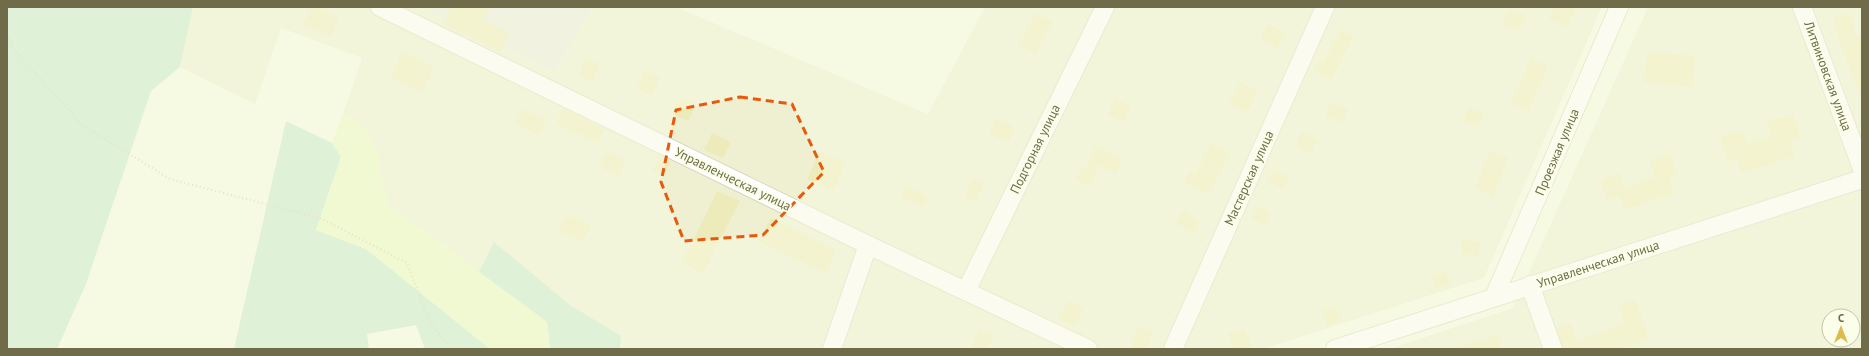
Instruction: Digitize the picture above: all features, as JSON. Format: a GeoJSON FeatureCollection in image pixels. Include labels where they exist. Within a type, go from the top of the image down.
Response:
{"type":"FeatureCollection","features":[{"type":"Feature","properties":{"kind":"street","name":"Управленческая улица"},"geometry":{"type":"LineString","coordinates":[[380,7],[868,245],[1088,349]]}},
{"type":"Feature","properties":{"kind":"street","name":"Подгорная улица"},"geometry":{"type":"LineString","coordinates":[[966,291],[1105,7]]}},
{"type":"Feature","properties":{"kind":"street","name":"Мастерская улица"},"geometry":{"type":"LineString","coordinates":[[1173,349],[1325,7]]}},
{"type":"Feature","properties":{"kind":"street","name":"Проезжая улица"},"geometry":{"type":"LineString","coordinates":[[1494,297],[1619,7]]}},
{"type":"Feature","properties":{"kind":"street","name":"Литвиновская улица"},"geometry":{"type":"LineString","coordinates":[[1802,7],[1862,168]]}},
{"type":"Feature","properties":{"kind":"street","name":"Управленческая улица"},"geometry":{"type":"LineString","coordinates":[[1335,349],[1862,179]]}},
{"type":"Feature","properties":{"kind":"street"},"geometry":{"type":"LineString","coordinates":[[832,349],[868,245]]}},
{"type":"Feature","properties":{"kind":"street"},"geometry":{"type":"LineString","coordinates":[[1530,285],[1553,349]]}},
{"type":"Feature","properties":{"kind":"path"},"geometry":{"type":"LineString","coordinates":[[7,35],[12,48],[82,125],[170,179],[322,219],[407,263],[428,319],[450,349]]}},
{"type":"Feature","properties":{"kind":"highlighted area"},"geometry":{"type":"Polygon","coordinates":[[[740,97],[792,104],[824,172],[763,235],[684,241],[661,182],[676,110],[740,97]]]}},
{"type":"Feature","properties":{"kind":"shaded area"},"geometry":{"type":"Polygon","coordinates":[[[7,7],[193,7],[180,67],[151,91],[86,284],[57,349],[7,349],[7,7]]]}},
{"type":"Feature","properties":{"kind":"shaded area"},"geometry":{"type":"Polygon","coordinates":[[[193,7],[432,7],[431,11],[555,72],[593,7],[676,7],[928,114],[985,7],[1602,7],[1484,278],[1263,349],[620,349],[621,336],[547,322],[387,204],[377,154],[364,126],[343,114],[362,58],[281,28],[255,104],[180,67],[193,7]]]}},
{"type":"Feature","properties":{"kind":"shaded area"},"geometry":{"type":"Polygon","coordinates":[[[432,7],[593,7],[555,72],[430,11],[432,7]]]}},
{"type":"Feature","properties":{"kind":"shaded area"},"geometry":{"type":"Polygon","coordinates":[[[1648,7],[1862,7],[1862,349],[1389,349],[1513,308],[1648,7]]]}},
{"type":"Feature","properties":{"kind":"shaded area"},"geometry":{"type":"Polygon","coordinates":[[[286,121],[332,143],[341,157],[316,230],[366,249],[490,349],[425,349],[416,325],[367,334],[369,349],[234,349],[286,121]]]}},
{"type":"Feature","properties":{"kind":"shaded area"},"geometry":{"type":"Polygon","coordinates":[[[494,242],[570,305],[621,336],[620,349],[550,349],[547,322],[479,272],[494,242]]]}},
{"type":"Feature","properties":{"kind":"sand"},"geometry":{"type":"Polygon","coordinates":[[[343,114],[364,126],[377,154],[387,204],[547,322],[550,349],[490,349],[366,249],[316,230],[341,157],[332,143],[343,114]]]}},
{"type":"Feature","properties":{"kind":"building"},"geometry":{"type":"Polygon","coordinates":[[[312,7],[316,7],[339,17],[330,37],[303,24],[312,7]]]}},
{"type":"Feature","properties":{"kind":"building"},"geometry":{"type":"Polygon","coordinates":[[[451,7],[490,7],[483,20],[510,33],[500,52],[443,24],[451,7]]]}},
{"type":"Feature","properties":{"kind":"building"},"geometry":{"type":"Polygon","coordinates":[[[1555,7],[1576,7],[1567,27],[1549,19],[1555,7]]]}},
{"type":"Feature","properties":{"kind":"building"},"geometry":{"type":"Polygon","coordinates":[[[1509,8],[1526,15],[1519,31],[1502,24],[1509,8]]]}},
{"type":"Feature","properties":{"kind":"building"},"geometry":{"type":"Polygon","coordinates":[[[1035,13],[1052,22],[1036,53],[1019,45],[1035,13]]]}},
{"type":"Feature","properties":{"kind":"building"},"geometry":{"type":"Polygon","coordinates":[[[1850,13],[1857,37],[1862,35],[1861,97],[1840,43],[1834,18],[1850,13]]]}},
{"type":"Feature","properties":{"kind":"building"},"geometry":{"type":"Polygon","coordinates":[[[1268,24],[1285,32],[1277,48],[1260,39],[1268,24]]]}},
{"type":"Feature","properties":{"kind":"building"},"geometry":{"type":"Polygon","coordinates":[[[1340,30],[1353,37],[1331,80],[1315,72],[1321,59],[1324,61],[1340,30]]]}},
{"type":"Feature","properties":{"kind":"building"},"geometry":{"type":"Polygon","coordinates":[[[1647,51],[1695,56],[1692,87],[1644,82],[1647,51]]]}},
{"type":"Feature","properties":{"kind":"building"},"geometry":{"type":"Polygon","coordinates":[[[402,52],[434,67],[422,92],[391,77],[402,52]]]}},
{"type":"Feature","properties":{"kind":"building"},"geometry":{"type":"Polygon","coordinates":[[[586,57],[600,64],[592,81],[578,75],[586,57]]]}},
{"type":"Feature","properties":{"kind":"building"},"geometry":{"type":"Polygon","coordinates":[[[1531,58],[1548,66],[1528,111],[1511,104],[1531,58]]]}},
{"type":"Feature","properties":{"kind":"building"},"geometry":{"type":"Polygon","coordinates":[[[645,71],[660,78],[652,96],[637,89],[645,71]]]}},
{"type":"Feature","properties":{"kind":"building"},"geometry":{"type":"Polygon","coordinates":[[[1240,82],[1258,91],[1247,113],[1229,104],[1240,82]]]}},
{"type":"Feature","properties":{"kind":"building"},"geometry":{"type":"Polygon","coordinates":[[[681,97],[697,104],[688,121],[672,114],[681,97]]]}},
{"type":"Feature","properties":{"kind":"building"},"geometry":{"type":"Polygon","coordinates":[[[1115,98],[1131,106],[1123,122],[1107,114],[1115,98]]]}},
{"type":"Feature","properties":{"kind":"building"},"geometry":{"type":"Polygon","coordinates":[[[1331,102],[1348,109],[1342,123],[1325,116],[1331,102]]]}},
{"type":"Feature","properties":{"kind":"building"},"geometry":{"type":"Polygon","coordinates":[[[1469,107],[1484,113],[1478,127],[1463,121],[1469,107]]]}},
{"type":"Feature","properties":{"kind":"building"},"geometry":{"type":"Polygon","coordinates":[[[563,108],[605,129],[598,143],[556,124],[563,108]]]}},
{"type":"Feature","properties":{"kind":"building"},"geometry":{"type":"Polygon","coordinates":[[[523,109],[547,120],[539,136],[515,124],[523,109]]]}},
{"type":"Feature","properties":{"kind":"building"},"geometry":{"type":"Polygon","coordinates":[[[1793,114],[1801,138],[1790,141],[1795,156],[1742,173],[1737,158],[1728,161],[1720,137],[1742,130],[1747,144],[1772,136],[1767,122],[1793,114]]]}},
{"type":"Feature","properties":{"kind":"building"},"geometry":{"type":"Polygon","coordinates":[[[996,118],[1015,128],[1008,143],[989,134],[996,118]]]}},
{"type":"Feature","properties":{"kind":"building"},"geometry":{"type":"Polygon","coordinates":[[[1302,132],[1318,140],[1311,153],[1296,145],[1302,132]]]}},
{"type":"Feature","properties":{"kind":"building"},"geometry":{"type":"Polygon","coordinates":[[[712,133],[731,142],[723,158],[704,150],[712,133]]]}},
{"type":"Feature","properties":{"kind":"building"},"geometry":{"type":"Polygon","coordinates":[[[1211,143],[1229,152],[1208,195],[1184,183],[1191,171],[1196,173],[1211,143]]]}},
{"type":"Feature","properties":{"kind":"building"},"geometry":{"type":"Polygon","coordinates":[[[1096,146],[1123,159],[1116,173],[1100,165],[1089,186],[1076,180],[1082,167],[1085,168],[1096,146]]]}},
{"type":"Feature","properties":{"kind":"building"},"geometry":{"type":"Polygon","coordinates":[[[820,151],[846,163],[833,191],[807,179],[820,151]]]}},
{"type":"Feature","properties":{"kind":"building"},"geometry":{"type":"Polygon","coordinates":[[[1490,151],[1508,158],[1493,196],[1475,188],[1490,151]]]}},
{"type":"Feature","properties":{"kind":"building"},"geometry":{"type":"Polygon","coordinates":[[[607,152],[625,160],[618,176],[599,167],[607,152]]]}},
{"type":"Feature","properties":{"kind":"building"},"geometry":{"type":"Polygon","coordinates":[[[1670,153],[1678,176],[1669,179],[1674,193],[1624,210],[1619,196],[1607,200],[1600,180],[1619,173],[1624,188],[1655,177],[1649,161],[1670,153]]]}},
{"type":"Feature","properties":{"kind":"building"},"geometry":{"type":"Polygon","coordinates":[[[659,157],[671,162],[663,177],[652,171],[659,157]]]}},
{"type":"Feature","properties":{"kind":"building"},"geometry":{"type":"Polygon","coordinates":[[[1273,169],[1290,177],[1283,189],[1267,181],[1273,169]]]}},
{"type":"Feature","properties":{"kind":"building"},"geometry":{"type":"Polygon","coordinates":[[[973,178],[984,183],[975,202],[964,196],[973,178]]]}},
{"type":"Feature","properties":{"kind":"building"},"geometry":{"type":"Polygon","coordinates":[[[906,186],[928,196],[923,207],[901,197],[906,186]]]}},
{"type":"Feature","properties":{"kind":"building"},"geometry":{"type":"Polygon","coordinates":[[[717,191],[740,201],[703,273],[682,263],[717,191]]]}},
{"type":"Feature","properties":{"kind":"building"},"geometry":{"type":"Polygon","coordinates":[[[1258,206],[1271,213],[1265,225],[1252,219],[1258,206]]]}},
{"type":"Feature","properties":{"kind":"building"},"geometry":{"type":"Polygon","coordinates":[[[1183,211],[1200,220],[1193,232],[1176,224],[1183,211]]]}},
{"type":"Feature","properties":{"kind":"building"},"geometry":{"type":"Polygon","coordinates":[[[567,215],[591,225],[582,242],[558,231],[567,215]]]}},
{"type":"Feature","properties":{"kind":"building"},"geometry":{"type":"Polygon","coordinates":[[[771,218],[836,250],[826,273],[758,241],[771,218]]]}},
{"type":"Feature","properties":{"kind":"building"},"geometry":{"type":"Polygon","coordinates":[[[1462,240],[1480,242],[1479,256],[1461,254],[1462,240]]]}},
{"type":"Feature","properties":{"kind":"building"},"geometry":{"type":"Polygon","coordinates":[[[1445,272],[1450,284],[1436,289],[1432,276],[1445,272]]]}},
{"type":"Feature","properties":{"kind":"building"},"geometry":{"type":"Polygon","coordinates":[[[1635,299],[1649,339],[1622,349],[1563,349],[1556,328],[1570,323],[1576,341],[1625,323],[1618,305],[1635,299]]]}},
{"type":"Feature","properties":{"kind":"building"},"geometry":{"type":"Polygon","coordinates":[[[1068,300],[1084,308],[1075,327],[1059,319],[1068,300]]]}},
{"type":"Feature","properties":{"kind":"building"},"geometry":{"type":"Polygon","coordinates":[[[1336,307],[1341,321],[1327,325],[1323,311],[1336,307]]]}},
{"type":"Feature","properties":{"kind":"building"},"geometry":{"type":"Polygon","coordinates":[[[1139,326],[1153,332],[1146,349],[1129,349],[1139,326]]]}},
{"type":"Feature","properties":{"kind":"building"},"geometry":{"type":"Polygon","coordinates":[[[1245,329],[1252,349],[1233,349],[1228,334],[1245,329]]]}},
{"type":"Feature","properties":{"kind":"building"},"geometry":{"type":"Polygon","coordinates":[[[979,330],[994,336],[988,349],[970,349],[979,330]]]}},
{"type":"Feature","properties":{"kind":"building"},"geometry":{"type":"Polygon","coordinates":[[[1498,334],[1503,349],[1459,349],[1458,347],[1498,334]]]}}]}
